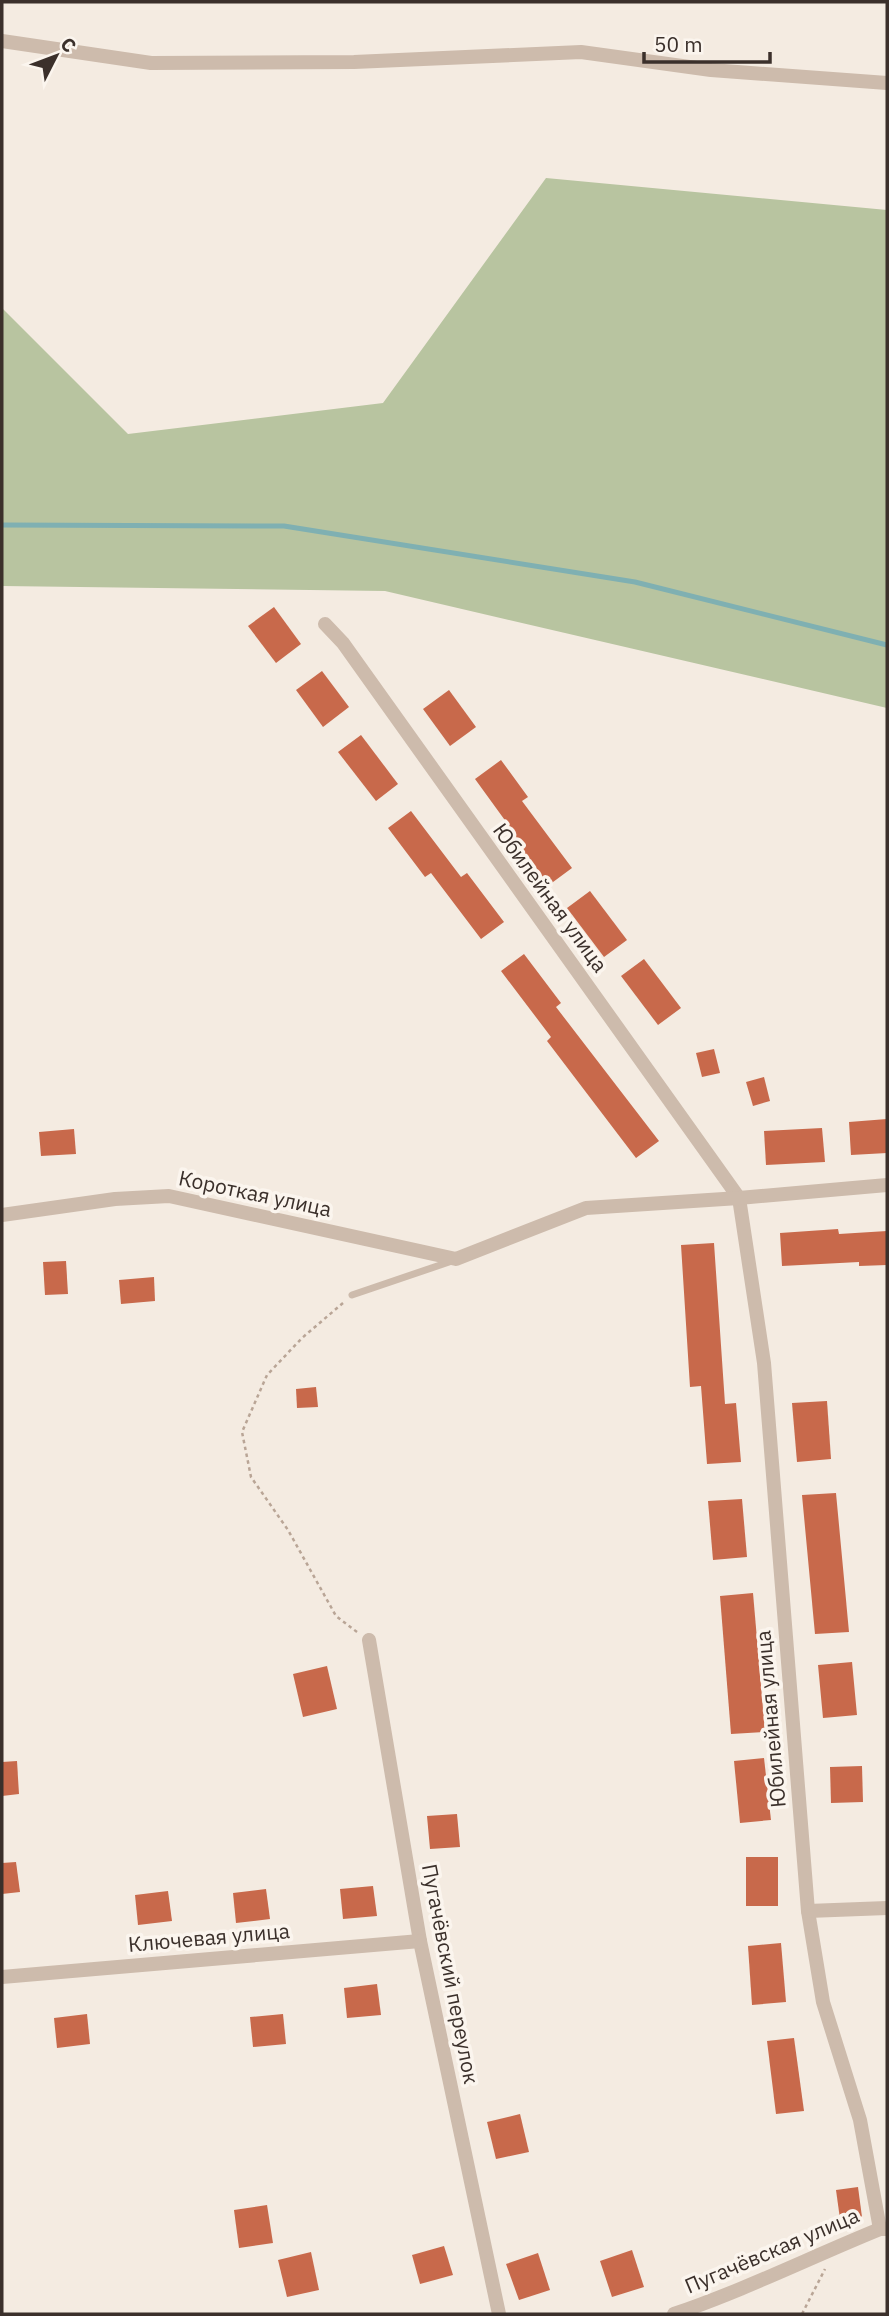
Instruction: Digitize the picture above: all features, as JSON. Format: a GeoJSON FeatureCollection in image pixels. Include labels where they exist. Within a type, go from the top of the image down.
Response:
{"type":"FeatureCollection","features":[{"type":"Feature","properties":{"kind":"street"},"geometry":{"type":"LineString","coordinates":[[2,41],[151,63],[354,62],[581,52],[711,69],[887,83]]}},
{"type":"Feature","properties":{"kind":"street","name":"Юбилейная улица"},"geometry":{"type":"LineString","coordinates":[[325,624],[343,643],[739,1198],[764,1363],[808,1911],[823,2002],[860,2120],[884,2229]]}},
{"type":"Feature","properties":{"kind":"street"},"geometry":{"type":"LineString","coordinates":[[456,1259],[586,1208],[887,1185]]}},
{"type":"Feature","properties":{"kind":"street","name":"Короткая улица"},"geometry":{"type":"LineString","coordinates":[[2,1215],[115,1199],[169,1196],[456,1259]]}},
{"type":"Feature","properties":{"kind":"street","name":"Пугачёвский переулок"},"geometry":{"type":"LineString","coordinates":[[369,1640],[421,1941],[499,2314]]}},
{"type":"Feature","properties":{"kind":"street"},"geometry":{"type":"LineString","coordinates":[[808,1911],[887,1908]]}},
{"type":"Feature","properties":{"kind":"street","name":"Ключевая улица"},"geometry":{"type":"LineString","coordinates":[[2,1977],[421,1941]]}},
{"type":"Feature","properties":{"kind":"street","name":"Пугачёвская улица"},"geometry":{"type":"LineString","coordinates":[[674,2314],[729,2295],[835,2247],[884,2229]]}},
{"type":"Feature","properties":{"kind":"lane"},"geometry":{"type":"LineString","coordinates":[[352,1295],[456,1259]]}},
{"type":"Feature","properties":{"kind":"path"},"geometry":{"type":"LineString","coordinates":[[352,1295],[302,1338],[267,1375],[242,1432],[251,1477],[288,1530],[336,1616],[369,1640]]}},
{"type":"Feature","properties":{"kind":"path"},"geometry":{"type":"LineString","coordinates":[[802,2314],[835,2247]]}},
{"type":"Feature","properties":{"kind":"green space"},"geometry":{"type":"Polygon","coordinates":[[[546,178],[887,210],[887,708],[385,591],[2,586],[2,308],[128,434],[383,403],[546,178]]]}},
{"type":"Feature","properties":{"kind":"building"},"geometry":{"type":"Polygon","coordinates":[[[274,607],[301,644],[276,663],[248,626],[274,607]]]}},
{"type":"Feature","properties":{"kind":"building"},"geometry":{"type":"Polygon","coordinates":[[[322,671],[349,707],[323,727],[296,690],[322,671]]]}},
{"type":"Feature","properties":{"kind":"building"},"geometry":{"type":"Polygon","coordinates":[[[449,690],[476,727],[450,746],[423,709],[449,690]]]}},
{"type":"Feature","properties":{"kind":"building"},"geometry":{"type":"Polygon","coordinates":[[[361,735],[398,784],[376,801],[338,752],[361,735]]]}},
{"type":"Feature","properties":{"kind":"building"},"geometry":{"type":"Polygon","coordinates":[[[501,760],[528,797],[522,801],[572,868],[549,885],[512,836],[515,834],[475,779],[501,760]]]}},
{"type":"Feature","properties":{"kind":"building"},"geometry":{"type":"Polygon","coordinates":[[[411,811],[461,877],[467,873],[504,922],[481,939],[431,873],[425,877],[388,828],[411,811]]]}},
{"type":"Feature","properties":{"kind":"building"},"geometry":{"type":"Polygon","coordinates":[[[590,891],[627,940],[604,957],[567,908],[590,891]]]}},
{"type":"Feature","properties":{"kind":"building"},"geometry":{"type":"Polygon","coordinates":[[[524,954],[561,1003],[556,1007],[659,1141],[636,1158],[547,1041],[551,1037],[501,971],[524,954]]]}},
{"type":"Feature","properties":{"kind":"building"},"geometry":{"type":"Polygon","coordinates":[[[644,959],[681,1008],[658,1025],[621,976],[644,959]]]}},
{"type":"Feature","properties":{"kind":"building"},"geometry":{"type":"Polygon","coordinates":[[[714,1049],[720,1073],[702,1077],[696,1053],[714,1049]]]}},
{"type":"Feature","properties":{"kind":"building"},"geometry":{"type":"Polygon","coordinates":[[[764,1077],[770,1101],[753,1106],[746,1082],[764,1077]]]}},
{"type":"Feature","properties":{"kind":"building"},"geometry":{"type":"Polygon","coordinates":[[[887,1119],[887,1153],[851,1155],[849,1122],[887,1119]]]}},
{"type":"Feature","properties":{"kind":"building"},"geometry":{"type":"Polygon","coordinates":[[[822,1128],[825,1162],[766,1165],[764,1131],[822,1128]]]}},
{"type":"Feature","properties":{"kind":"building"},"geometry":{"type":"Polygon","coordinates":[[[74,1129],[76,1154],[41,1156],[39,1132],[74,1129]]]}},
{"type":"Feature","properties":{"kind":"building"},"geometry":{"type":"Polygon","coordinates":[[[838,1229],[839,1234],[887,1231],[887,1265],[859,1266],[859,1262],[782,1266],[780,1233],[838,1229]]]}},
{"type":"Feature","properties":{"kind":"building"},"geometry":{"type":"Polygon","coordinates":[[[714,1243],[725,1404],[736,1403],[741,1462],[707,1464],[701,1386],[690,1387],[681,1245],[714,1243]]]}},
{"type":"Feature","properties":{"kind":"building"},"geometry":{"type":"Polygon","coordinates":[[[66,1261],[68,1294],[45,1295],[43,1262],[66,1261]]]}},
{"type":"Feature","properties":{"kind":"building"},"geometry":{"type":"Polygon","coordinates":[[[154,1277],[155,1301],[121,1304],[119,1280],[154,1277]]]}},
{"type":"Feature","properties":{"kind":"building"},"geometry":{"type":"Polygon","coordinates":[[[316,1387],[318,1407],[297,1408],[296,1389],[316,1387]]]}},
{"type":"Feature","properties":{"kind":"building"},"geometry":{"type":"Polygon","coordinates":[[[827,1401],[831,1459],[797,1462],[792,1403],[827,1401]]]}},
{"type":"Feature","properties":{"kind":"building"},"geometry":{"type":"Polygon","coordinates":[[[836,1493],[849,1632],[815,1634],[802,1495],[836,1493]]]}},
{"type":"Feature","properties":{"kind":"building"},"geometry":{"type":"Polygon","coordinates":[[[742,1499],[747,1557],[713,1560],[708,1501],[742,1499]]]}},
{"type":"Feature","properties":{"kind":"building"},"geometry":{"type":"Polygon","coordinates":[[[753,1593],[765,1732],[731,1734],[720,1596],[753,1593]]]}},
{"type":"Feature","properties":{"kind":"building"},"geometry":{"type":"Polygon","coordinates":[[[852,1662],[857,1715],[823,1718],[818,1665],[852,1662]]]}},
{"type":"Feature","properties":{"kind":"building"},"geometry":{"type":"Polygon","coordinates":[[[327,1666],[337,1709],[303,1717],[293,1674],[327,1666]]]}},
{"type":"Feature","properties":{"kind":"building"},"geometry":{"type":"Polygon","coordinates":[[[764,1758],[771,1820],[740,1823],[734,1761],[764,1758]]]}},
{"type":"Feature","properties":{"kind":"building"},"geometry":{"type":"Polygon","coordinates":[[[17,1761],[19,1794],[2,1796],[2,1762],[17,1761]]]}},
{"type":"Feature","properties":{"kind":"building"},"geometry":{"type":"Polygon","coordinates":[[[862,1766],[863,1802],[831,1803],[830,1767],[862,1766]]]}},
{"type":"Feature","properties":{"kind":"building"},"geometry":{"type":"Polygon","coordinates":[[[457,1814],[460,1847],[430,1849],[427,1816],[457,1814]]]}},
{"type":"Feature","properties":{"kind":"building"},"geometry":{"type":"Polygon","coordinates":[[[746,1857],[778,1857],[778,1906],[746,1906],[746,1857]]]}},
{"type":"Feature","properties":{"kind":"building"},"geometry":{"type":"Polygon","coordinates":[[[16,1862],[20,1892],[2,1894],[2,1863],[16,1862]]]}},
{"type":"Feature","properties":{"kind":"building"},"geometry":{"type":"Polygon","coordinates":[[[373,1886],[377,1916],[343,1919],[340,1889],[373,1886]]]}},
{"type":"Feature","properties":{"kind":"building"},"geometry":{"type":"Polygon","coordinates":[[[266,1889],[270,1919],[236,1923],[233,1893],[266,1889]]]}},
{"type":"Feature","properties":{"kind":"building"},"geometry":{"type":"Polygon","coordinates":[[[168,1891],[172,1921],[138,1925],[135,1895],[168,1891]]]}},
{"type":"Feature","properties":{"kind":"building"},"geometry":{"type":"Polygon","coordinates":[[[781,1943],[786,2002],[752,2005],[748,1946],[781,1943]]]}},
{"type":"Feature","properties":{"kind":"building"},"geometry":{"type":"Polygon","coordinates":[[[377,1984],[381,2015],[347,2018],[344,1988],[377,1984]]]}},
{"type":"Feature","properties":{"kind":"building"},"geometry":{"type":"Polygon","coordinates":[[[87,2014],[90,2044],[57,2048],[54,2018],[87,2014]]]}},
{"type":"Feature","properties":{"kind":"building"},"geometry":{"type":"Polygon","coordinates":[[[283,2014],[286,2044],[253,2047],[250,2017],[283,2014]]]}},
{"type":"Feature","properties":{"kind":"building"},"geometry":{"type":"Polygon","coordinates":[[[794,2038],[804,2111],[776,2114],[767,2041],[794,2038]]]}},
{"type":"Feature","properties":{"kind":"building"},"geometry":{"type":"Polygon","coordinates":[[[520,2114],[529,2152],[496,2159],[487,2122],[520,2114]]]}},
{"type":"Feature","properties":{"kind":"building"},"geometry":{"type":"Polygon","coordinates":[[[858,2187],[862,2217],[840,2219],[836,2190],[858,2187]]]}},
{"type":"Feature","properties":{"kind":"building"},"geometry":{"type":"Polygon","coordinates":[[[267,2205],[273,2243],[239,2248],[234,2210],[267,2205]]]}},
{"type":"Feature","properties":{"kind":"building"},"geometry":{"type":"Polygon","coordinates":[[[444,2246],[453,2275],[420,2284],[412,2255],[444,2246]]]}},
{"type":"Feature","properties":{"kind":"building"},"geometry":{"type":"Polygon","coordinates":[[[632,2250],[644,2287],[612,2297],[600,2261],[632,2250]]]}},
{"type":"Feature","properties":{"kind":"building"},"geometry":{"type":"Polygon","coordinates":[[[311,2252],[319,2290],[287,2297],[278,2260],[311,2252]]]}},
{"type":"Feature","properties":{"kind":"building"},"geometry":{"type":"Polygon","coordinates":[[[538,2253],[550,2290],[519,2300],[506,2264],[538,2253]]]}},
{"type":"Feature","properties":{"kind":"waterway"},"geometry":{"type":"LineString","coordinates":[[2,525],[284,526],[635,582],[887,645]]}}]}
